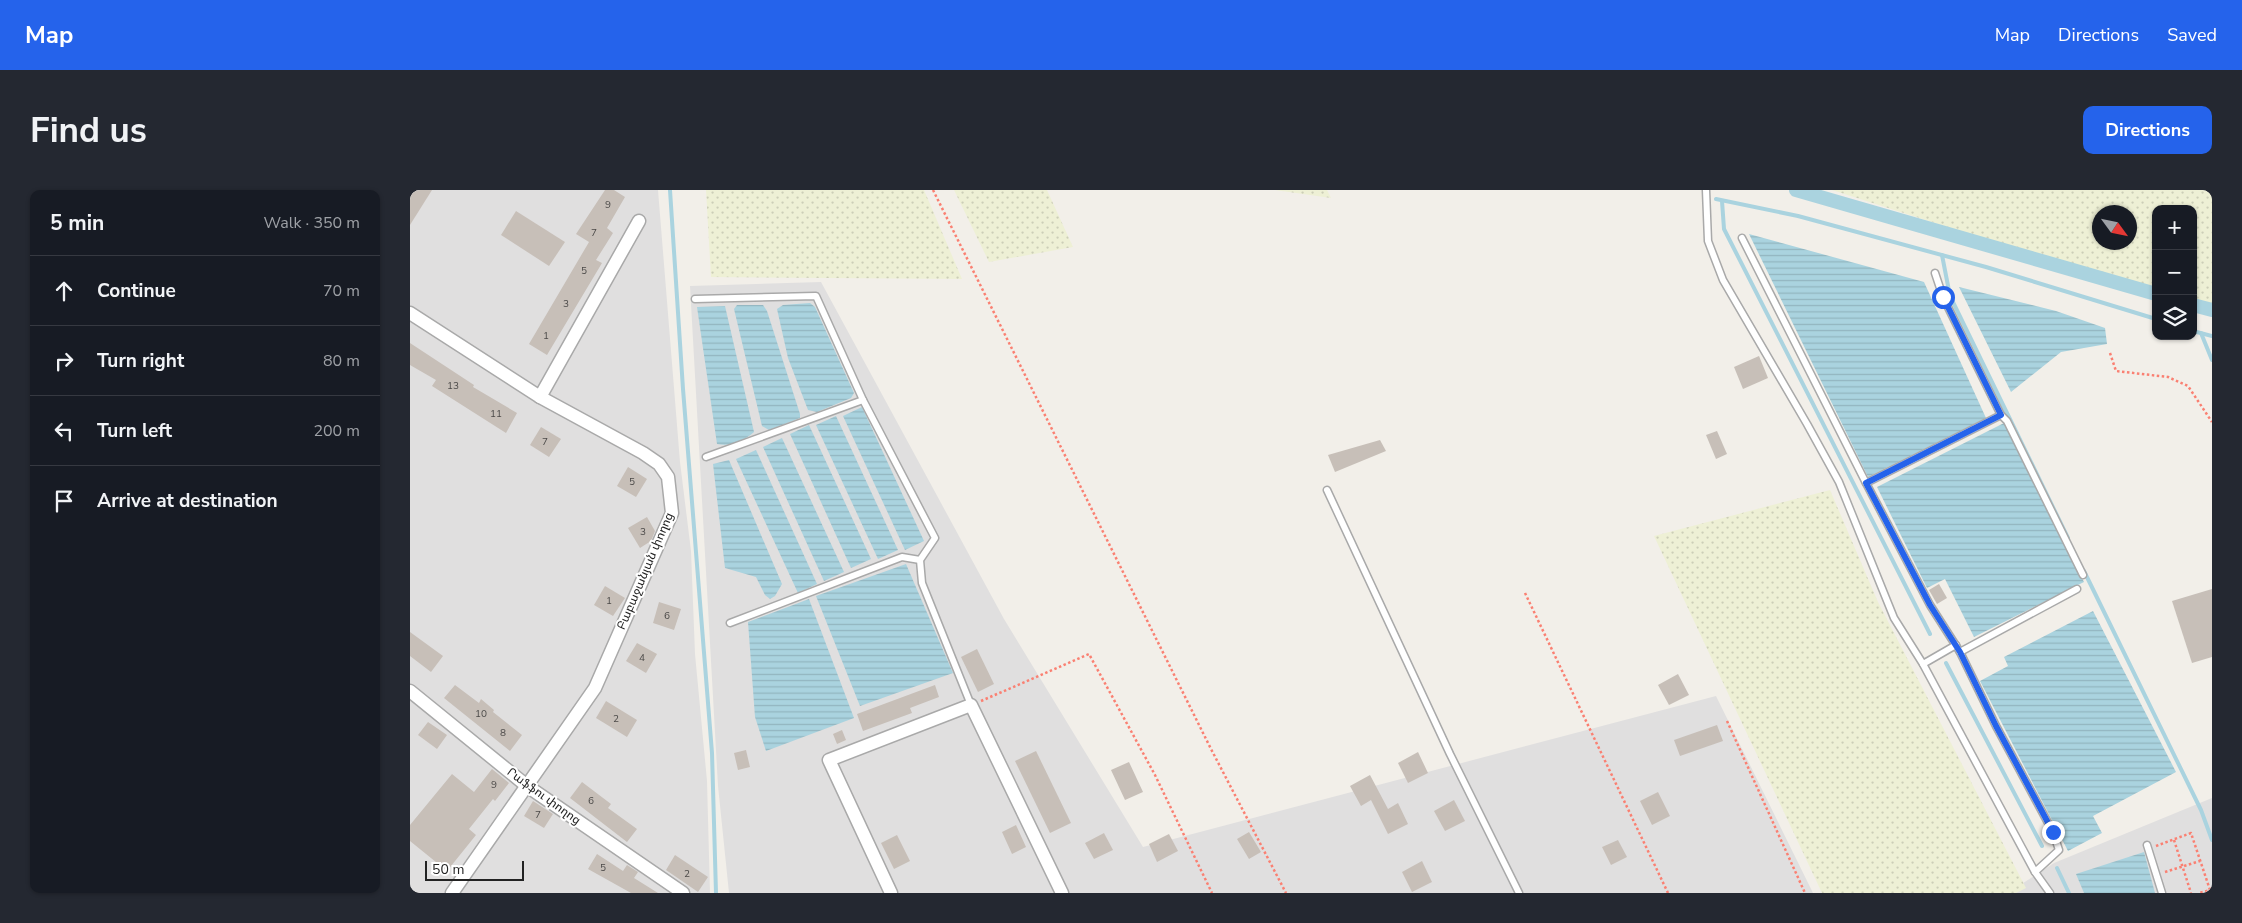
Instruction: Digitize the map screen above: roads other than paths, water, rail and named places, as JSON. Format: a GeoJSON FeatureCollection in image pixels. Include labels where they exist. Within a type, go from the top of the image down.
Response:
{"type":"FeatureCollection","features":[{"type":"Feature","properties":{"kind":"street"},"geometry":{"type":"LineString","coordinates":[[540,397],[639,221]]}},
{"type":"Feature","properties":{"kind":"street","name":"Բաբաջանյան փողոց"},"geometry":{"type":"LineString","coordinates":[[410,313],[540,397],[643,453],[659,464],[668,477],[672,513],[595,688],[452,893]]}},
{"type":"Feature","properties":{"kind":"street","name":"Րաֆֆու փողոց"},"geometry":{"type":"LineString","coordinates":[[410,691],[527,786],[683,893]]}},
{"type":"Feature","properties":{"kind":"street"},"geometry":{"type":"LineString","coordinates":[[891,893],[829,760],[971,705],[1062,893]]}},
{"type":"Feature","properties":{"kind":"lane"},"geometry":{"type":"LineString","coordinates":[[1706,190],[1708,241],[1723,280],[1839,482],[1894,618],[1923,664],[2035,872],[2050,893]]}},
{"type":"Feature","properties":{"kind":"lane"},"geometry":{"type":"LineString","coordinates":[[1742,238],[1866,483],[1930,605],[1960,652],[1996,726],[2053,832],[2059,850],[2035,872]]}},
{"type":"Feature","properties":{"kind":"lane"},"geometry":{"type":"LineString","coordinates":[[1935,273],[1943,297],[2083,575]]}},
{"type":"Feature","properties":{"kind":"lane"},"geometry":{"type":"LineString","coordinates":[[695,299],[816,296],[863,400],[935,538],[920,560],[922,583],[971,705]]}},
{"type":"Feature","properties":{"kind":"lane"},"geometry":{"type":"LineString","coordinates":[[706,457],[863,400]]}},
{"type":"Feature","properties":{"kind":"lane"},"geometry":{"type":"LineString","coordinates":[[1866,483],[2001,415]]}},
{"type":"Feature","properties":{"kind":"lane"},"geometry":{"type":"LineString","coordinates":[[1327,490],[1450,754],[1519,893]]}},
{"type":"Feature","properties":{"kind":"lane"},"geometry":{"type":"LineString","coordinates":[[730,623],[902,557],[920,560]]}},
{"type":"Feature","properties":{"kind":"lane"},"geometry":{"type":"LineString","coordinates":[[1960,652],[2077,590]]}},
{"type":"Feature","properties":{"kind":"lane"},"geometry":{"type":"LineString","coordinates":[[1923,664],[1956,645]]}},
{"type":"Feature","properties":{"kind":"lane"},"geometry":{"type":"LineString","coordinates":[[2147,847],[2162,893]]}},
{"type":"Feature","properties":{"kind":"water"},"geometry":{"type":"Polygon","coordinates":[[[1749,234],[1924,282],[1986,418],[1868,477],[1749,234]]]}},
{"type":"Feature","properties":{"kind":"water"},"geometry":{"type":"Polygon","coordinates":[[[1959,287],[2056,311],[2105,328],[2107,344],[2061,352],[2011,392],[1959,287]]]}},
{"type":"Feature","properties":{"kind":"water"},"geometry":{"type":"Polygon","coordinates":[[[810,303],[815,307],[854,393],[851,398],[817,412],[808,410],[788,358],[777,309],[783,305],[810,303]]]}},
{"type":"Feature","properties":{"kind":"water"},"geometry":{"type":"Polygon","coordinates":[[[737,305],[763,305],[767,311],[800,418],[769,430],[762,426],[734,309],[737,305]]]}},
{"type":"Feature","properties":{"kind":"water"},"geometry":{"type":"Polygon","coordinates":[[[725,306],[754,432],[737,443],[722,445],[717,444],[697,307],[725,306]]]}},
{"type":"Feature","properties":{"kind":"water"},"geometry":{"type":"Polygon","coordinates":[[[862,407],[924,541],[905,550],[843,416],[862,407]]]}},
{"type":"Feature","properties":{"kind":"water"},"geometry":{"type":"Polygon","coordinates":[[[836,416],[898,550],[878,559],[816,425],[836,416]]]}},
{"type":"Feature","properties":{"kind":"water"},"geometry":{"type":"Polygon","coordinates":[[[2004,423],[2084,582],[1974,637],[1945,579],[1927,588],[1877,487],[2004,423]]]}},
{"type":"Feature","properties":{"kind":"water"},"geometry":{"type":"Polygon","coordinates":[[[809,425],[871,559],[851,568],[790,434],[809,425]]]}},
{"type":"Feature","properties":{"kind":"water"},"geometry":{"type":"Polygon","coordinates":[[[782,438],[844,572],[824,581],[763,447],[782,438]]]}},
{"type":"Feature","properties":{"kind":"water"},"geometry":{"type":"Polygon","coordinates":[[[756,450],[817,584],[798,593],[736,459],[756,450]]]}},
{"type":"Feature","properties":{"kind":"water"},"geometry":{"type":"Polygon","coordinates":[[[729,460],[782,584],[775,596],[770,599],[765,595],[756,577],[725,568],[713,464],[729,460]]]}},
{"type":"Feature","properties":{"kind":"water"},"geometry":{"type":"Polygon","coordinates":[[[906,564],[953,673],[860,706],[816,596],[906,564]]]}},
{"type":"Feature","properties":{"kind":"water"},"geometry":{"type":"Polygon","coordinates":[[[809,599],[854,718],[766,751],[755,717],[748,622],[809,599]]]}},
{"type":"Feature","properties":{"kind":"water"},"geometry":{"type":"Polygon","coordinates":[[[2093,611],[2176,772],[2093,816],[2102,833],[2068,851],[1980,681],[2008,666],[2004,657],[2093,611]]]}},
{"type":"Feature","properties":{"kind":"water"},"geometry":{"type":"Polygon","coordinates":[[[2144,852],[2155,893],[2084,893],[2076,874],[2144,852]]]}},
{"type":"Feature","properties":{"kind":"waterway"},"geometry":{"type":"LineString","coordinates":[[670,190],[683,389],[712,753],[716,893]]}},
{"type":"Feature","properties":{"kind":"waterway"},"geometry":{"type":"LineString","coordinates":[[1796,190],[2152,293]]}},
{"type":"Feature","properties":{"kind":"waterway"},"geometry":{"type":"LineString","coordinates":[[1716,199],[1798,216],[1986,267],[2152,318]]}},
{"type":"Feature","properties":{"kind":"waterway"},"geometry":{"type":"LineString","coordinates":[[1722,201],[1724,229],[1930,634]]}},
{"type":"Feature","properties":{"kind":"waterway"},"geometry":{"type":"LineString","coordinates":[[1942,255],[1950,296],[2068,538]]}},
{"type":"Feature","properties":{"kind":"waterway"},"geometry":{"type":"LineString","coordinates":[[2197,306],[2212,310]]}},
{"type":"Feature","properties":{"kind":"waterway"},"geometry":{"type":"LineString","coordinates":[[2197,332],[2212,336]]}},
{"type":"Feature","properties":{"kind":"waterway"},"geometry":{"type":"LineString","coordinates":[[2201,333],[2212,360]]}},
{"type":"Feature","properties":{"kind":"waterway"},"geometry":{"type":"LineString","coordinates":[[2084,571],[2201,810],[2212,840]]}},
{"type":"Feature","properties":{"kind":"waterway"},"geometry":{"type":"LineString","coordinates":[[1946,663],[2042,846]]}},
{"type":"Feature","properties":{"kind":"waterway"},"geometry":{"type":"LineString","coordinates":[[2057,868],[2069,893]]}}]}
